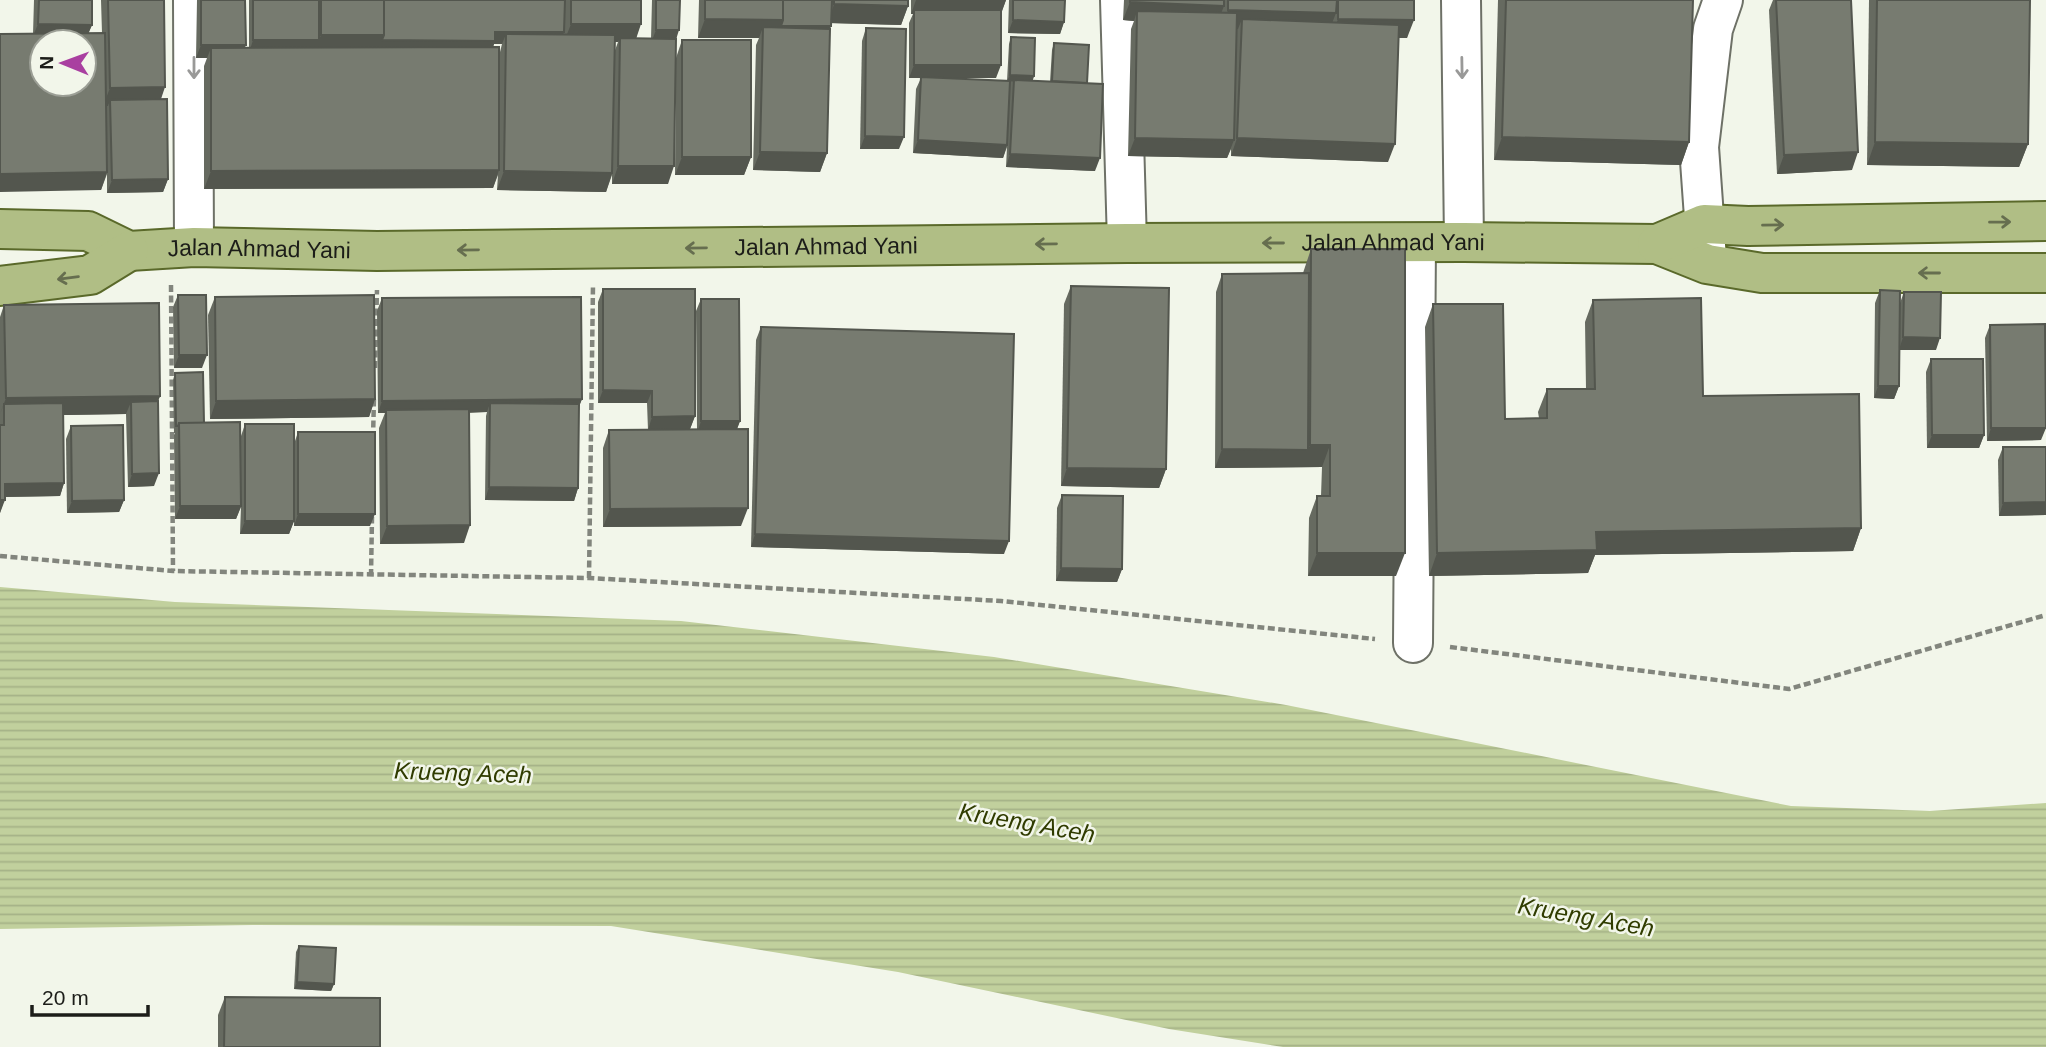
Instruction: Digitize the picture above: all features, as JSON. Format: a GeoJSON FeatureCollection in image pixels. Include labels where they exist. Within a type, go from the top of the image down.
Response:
{"type":"FeatureCollection","features":[{"type":"Feature","properties":{"kind":"main road","name":"Jalan Ahmad Yani"},"geometry":{"type":"LineString","coordinates":[[1657,244],[1704,224],[1748,226],[2046,221]]}},
{"type":"Feature","properties":{"kind":"main road"},"geometry":{"type":"LineString","coordinates":[[0,229],[88,231],[129,251]]}},
{"type":"Feature","properties":{"kind":"main road","name":"Jalan Ahmad Yani"},"geometry":{"type":"LineString","coordinates":[[129,251],[183,247],[377,251],[1127,243],[1657,244],[1707,264],[1762,273],[2046,274]]}},
{"type":"Feature","properties":{"kind":"main road"},"geometry":{"type":"LineString","coordinates":[[0,286],[90,275],[129,251]]}},
{"type":"Feature","properties":{"kind":"street"},"geometry":{"type":"LineString","coordinates":[[183,247],[193,0]]}},
{"type":"Feature","properties":{"kind":"street"},"geometry":{"type":"LineString","coordinates":[[1120,0],[1127,243]]}},
{"type":"Feature","properties":{"kind":"street"},"geometry":{"type":"LineString","coordinates":[[1461,0],[1464,242]]}},
{"type":"Feature","properties":{"kind":"street"},"geometry":{"type":"LineString","coordinates":[[1707,264],[1699,147],[1713,29],[1723,0]]}},
{"type":"Feature","properties":{"kind":"street"},"geometry":{"type":"LineString","coordinates":[[1413,643],[1416,243]]}},
{"type":"Feature","properties":{"kind":"path"},"geometry":{"type":"LineString","coordinates":[[173,571],[183,247]]}},
{"type":"Feature","properties":{"kind":"path"},"geometry":{"type":"LineString","coordinates":[[589,578],[594,249]]}},
{"type":"Feature","properties":{"kind":"path"},"geometry":{"type":"LineString","coordinates":[[375,373],[377,251]]}},
{"type":"Feature","properties":{"kind":"path"},"geometry":{"type":"LineString","coordinates":[[373,440],[374,386]]}},
{"type":"Feature","properties":{"kind":"path"},"geometry":{"type":"LineString","coordinates":[[370,576],[372,508]]}},
{"type":"Feature","properties":{"kind":"path"},"geometry":{"type":"LineString","coordinates":[[0,556],[173,571],[589,578],[1001,601],[1413,643],[1790,689],[2046,615]]}},
{"type":"Feature","properties":{"kind":"water","name":"Krueng Aceh"},"geometry":{"type":"Polygon","coordinates":[[[0,587],[175,602],[681,621],[994,657],[1286,705],[1791,806],[1930,811],[2046,803],[2046,1047],[1283,1047],[1169,1029],[898,972],[611,926],[253,925],[0,929],[0,587]]]}},
{"type":"Feature","properties":{"kind":"building"},"geometry":{"type":"Polygon","coordinates":[[[39,0],[92,0],[92,25],[38,24],[39,0]]]}},
{"type":"Feature","properties":{"kind":"building"},"geometry":{"type":"Polygon","coordinates":[[[108,0],[164,0],[165,87],[110,88],[108,0]]]}},
{"type":"Feature","properties":{"kind":"building"},"geometry":{"type":"Polygon","coordinates":[[[201,0],[245,0],[246,45],[201,45],[201,0]]]}},
{"type":"Feature","properties":{"kind":"building"},"geometry":{"type":"Polygon","coordinates":[[[253,0],[319,0],[319,40],[253,40],[253,0]]]}},
{"type":"Feature","properties":{"kind":"building"},"geometry":{"type":"Polygon","coordinates":[[[321,0],[384,0],[384,35],[321,35],[321,0]]]}},
{"type":"Feature","properties":{"kind":"building"},"geometry":{"type":"Polygon","coordinates":[[[384,0],[565,0],[564,32],[495,32],[495,41],[382,40],[384,0]]]}},
{"type":"Feature","properties":{"kind":"building"},"geometry":{"type":"Polygon","coordinates":[[[571,0],[641,0],[641,24],[571,24],[571,0]]]}},
{"type":"Feature","properties":{"kind":"building"},"geometry":{"type":"Polygon","coordinates":[[[656,0],[680,0],[679,30],[656,30],[656,0]]]}},
{"type":"Feature","properties":{"kind":"building"},"geometry":{"type":"Polygon","coordinates":[[[705,0],[783,0],[783,20],[705,19],[705,0]]]}},
{"type":"Feature","properties":{"kind":"building"},"geometry":{"type":"Polygon","coordinates":[[[783,0],[832,0],[831,26],[781,26],[783,0]]]}},
{"type":"Feature","properties":{"kind":"building"},"geometry":{"type":"Polygon","coordinates":[[[834,0],[908,0],[908,6],[834,4],[834,0]]]}},
{"type":"Feature","properties":{"kind":"building"},"geometry":{"type":"Polygon","coordinates":[[[1013,0],[1065,0],[1064,22],[1013,20],[1013,0]]]}},
{"type":"Feature","properties":{"kind":"building"},"geometry":{"type":"Polygon","coordinates":[[[1224,0],[1224,6],[1130,2],[1224,0]]]}},
{"type":"Feature","properties":{"kind":"building"},"geometry":{"type":"Polygon","coordinates":[[[1228,0],[1337,0],[1336,13],[1228,10],[1228,0]]]}},
{"type":"Feature","properties":{"kind":"building"},"geometry":{"type":"Polygon","coordinates":[[[1338,0],[1414,0],[1414,20],[1338,19],[1338,0]]]}},
{"type":"Feature","properties":{"kind":"building"},"geometry":{"type":"Polygon","coordinates":[[[1506,0],[1693,0],[1689,142],[1502,137],[1506,0]]]}},
{"type":"Feature","properties":{"kind":"building"},"geometry":{"type":"Polygon","coordinates":[[[1776,0],[1851,0],[1858,152],[1784,155],[1776,0]]]}},
{"type":"Feature","properties":{"kind":"building"},"geometry":{"type":"Polygon","coordinates":[[[1877,0],[2030,0],[2028,144],[1875,142],[1877,0]]]}},
{"type":"Feature","properties":{"kind":"building"},"geometry":{"type":"Polygon","coordinates":[[[914,10],[1001,10],[1001,65],[914,65],[914,10]]]}},
{"type":"Feature","properties":{"kind":"building"},"geometry":{"type":"Polygon","coordinates":[[[1137,11],[1237,13],[1234,140],[1135,138],[1137,11]]]}},
{"type":"Feature","properties":{"kind":"building"},"geometry":{"type":"Polygon","coordinates":[[[1242,19],[1399,25],[1395,144],[1237,138],[1242,19]]]}},
{"type":"Feature","properties":{"kind":"building"},"geometry":{"type":"Polygon","coordinates":[[[763,27],[830,29],[827,153],[760,152],[763,27]]]}},
{"type":"Feature","properties":{"kind":"building"},"geometry":{"type":"Polygon","coordinates":[[[866,28],[906,29],[904,137],[865,136],[866,28]]]}},
{"type":"Feature","properties":{"kind":"building"},"geometry":{"type":"Polygon","coordinates":[[[98,33],[105,33],[107,172],[0,174],[0,34],[28,34],[28,98],[98,98],[98,33]]]}},
{"type":"Feature","properties":{"kind":"building"},"geometry":{"type":"Polygon","coordinates":[[[506,34],[615,35],[612,173],[504,171],[506,34]]]}},
{"type":"Feature","properties":{"kind":"building"},"geometry":{"type":"Polygon","coordinates":[[[1011,37],[1035,38],[1034,76],[1010,75],[1011,37]]]}},
{"type":"Feature","properties":{"kind":"building"},"geometry":{"type":"Polygon","coordinates":[[[620,38],[676,39],[674,166],[618,166],[620,38]]]}},
{"type":"Feature","properties":{"kind":"building"},"geometry":{"type":"Polygon","coordinates":[[[682,40],[751,40],[751,157],[682,157],[682,40]]]}},
{"type":"Feature","properties":{"kind":"building"},"geometry":{"type":"Polygon","coordinates":[[[1054,43],[1089,45],[1087,83],[1052,81],[1054,43]]]}},
{"type":"Feature","properties":{"kind":"building"},"geometry":{"type":"Polygon","coordinates":[[[499,47],[499,170],[211,171],[211,48],[499,47]]]}},
{"type":"Feature","properties":{"kind":"building"},"geometry":{"type":"Polygon","coordinates":[[[921,77],[1010,81],[1007,145],[918,140],[921,77]]]}},
{"type":"Feature","properties":{"kind":"building"},"geometry":{"type":"Polygon","coordinates":[[[1014,80],[1103,84],[1100,158],[1010,154],[1014,80]]]}},
{"type":"Feature","properties":{"kind":"building"},"geometry":{"type":"Polygon","coordinates":[[[167,99],[168,179],[112,180],[110,100],[167,99]]]}},
{"type":"Feature","properties":{"kind":"building"},"geometry":{"type":"Polygon","coordinates":[[[1311,249],[1405,249],[1405,553],[1317,553],[1317,496],[1330,496],[1330,445],[1310,445],[1311,249]]]}},
{"type":"Feature","properties":{"kind":"building"},"geometry":{"type":"Polygon","coordinates":[[[1309,273],[1308,450],[1222,449],[1222,274],[1309,273]]]}},
{"type":"Feature","properties":{"kind":"building"},"geometry":{"type":"Polygon","coordinates":[[[1071,286],[1169,288],[1166,469],[1067,468],[1071,286]]]}},
{"type":"Feature","properties":{"kind":"building"},"geometry":{"type":"Polygon","coordinates":[[[603,289],[695,289],[695,416],[652,417],[652,391],[603,390],[603,289]]]}},
{"type":"Feature","properties":{"kind":"building"},"geometry":{"type":"Polygon","coordinates":[[[1880,290],[1900,291],[1899,386],[1878,386],[1880,290]]]}},
{"type":"Feature","properties":{"kind":"building"},"geometry":{"type":"Polygon","coordinates":[[[1904,292],[1941,292],[1940,338],[1903,337],[1904,292]]]}},
{"type":"Feature","properties":{"kind":"building"},"geometry":{"type":"Polygon","coordinates":[[[178,295],[206,295],[207,355],[179,355],[178,295]]]}},
{"type":"Feature","properties":{"kind":"building"},"geometry":{"type":"Polygon","coordinates":[[[374,295],[375,399],[216,401],[215,297],[374,295]]]}},
{"type":"Feature","properties":{"kind":"building"},"geometry":{"type":"Polygon","coordinates":[[[581,297],[582,399],[382,401],[382,298],[581,297]]]}},
{"type":"Feature","properties":{"kind":"building"},"geometry":{"type":"Polygon","coordinates":[[[1701,298],[1703,396],[1859,394],[1861,528],[1596,532],[1597,550],[1437,553],[1433,304],[1503,304],[1505,419],[1547,418],[1547,389],[1595,389],[1593,300],[1701,298]]]}},
{"type":"Feature","properties":{"kind":"building"},"geometry":{"type":"Polygon","coordinates":[[[701,299],[739,299],[740,421],[701,421],[701,299]]]}},
{"type":"Feature","properties":{"kind":"building"},"geometry":{"type":"Polygon","coordinates":[[[159,303],[160,396],[6,398],[4,305],[159,303]]]}},
{"type":"Feature","properties":{"kind":"building"},"geometry":{"type":"Polygon","coordinates":[[[2045,324],[2046,428],[1991,428],[1990,325],[2045,324]]]}},
{"type":"Feature","properties":{"kind":"building"},"geometry":{"type":"Polygon","coordinates":[[[761,327],[1014,334],[1009,541],[755,534],[761,327]]]}},
{"type":"Feature","properties":{"kind":"building"},"geometry":{"type":"Polygon","coordinates":[[[1931,359],[1983,359],[1984,435],[1932,435],[1931,359]]]}},
{"type":"Feature","properties":{"kind":"building"},"geometry":{"type":"Polygon","coordinates":[[[203,372],[204,423],[179,423],[176,426],[175,373],[203,372]]]}},
{"type":"Feature","properties":{"kind":"building"},"geometry":{"type":"Polygon","coordinates":[[[158,401],[159,473],[132,474],[131,402],[158,401]]]}},
{"type":"Feature","properties":{"kind":"building"},"geometry":{"type":"Polygon","coordinates":[[[63,403],[64,483],[5,484],[5,500],[0,500],[0,425],[4,425],[4,404],[63,403]]]}},
{"type":"Feature","properties":{"kind":"building"},"geometry":{"type":"Polygon","coordinates":[[[490,403],[579,404],[578,488],[489,487],[490,403]]]}},
{"type":"Feature","properties":{"kind":"building"},"geometry":{"type":"Polygon","coordinates":[[[469,409],[470,525],[387,526],[386,410],[469,409]]]}},
{"type":"Feature","properties":{"kind":"building"},"geometry":{"type":"Polygon","coordinates":[[[240,422],[241,506],[180,506],[179,423],[240,422]]]}},
{"type":"Feature","properties":{"kind":"building"},"geometry":{"type":"Polygon","coordinates":[[[245,424],[294,424],[294,521],[245,521],[245,424]]]}},
{"type":"Feature","properties":{"kind":"building"},"geometry":{"type":"Polygon","coordinates":[[[123,425],[124,500],[72,501],[71,426],[123,425]]]}},
{"type":"Feature","properties":{"kind":"building"},"geometry":{"type":"Polygon","coordinates":[[[748,429],[748,508],[610,509],[609,430],[748,429]]]}},
{"type":"Feature","properties":{"kind":"building"},"geometry":{"type":"Polygon","coordinates":[[[298,432],[375,432],[375,514],[298,514],[298,432]]]}},
{"type":"Feature","properties":{"kind":"building"},"geometry":{"type":"Polygon","coordinates":[[[2003,447],[2046,447],[2046,502],[2003,503],[2003,447]]]}},
{"type":"Feature","properties":{"kind":"building"},"geometry":{"type":"Polygon","coordinates":[[[1062,495],[1123,496],[1122,569],[1061,568],[1062,495]]]}},
{"type":"Feature","properties":{"kind":"building"},"geometry":{"type":"Polygon","coordinates":[[[299,946],[336,948],[334,984],[297,982],[299,946]]]}},
{"type":"Feature","properties":{"kind":"building"},"geometry":{"type":"Polygon","coordinates":[[[225,997],[380,998],[380,1047],[224,1047],[225,997]]]}}]}
